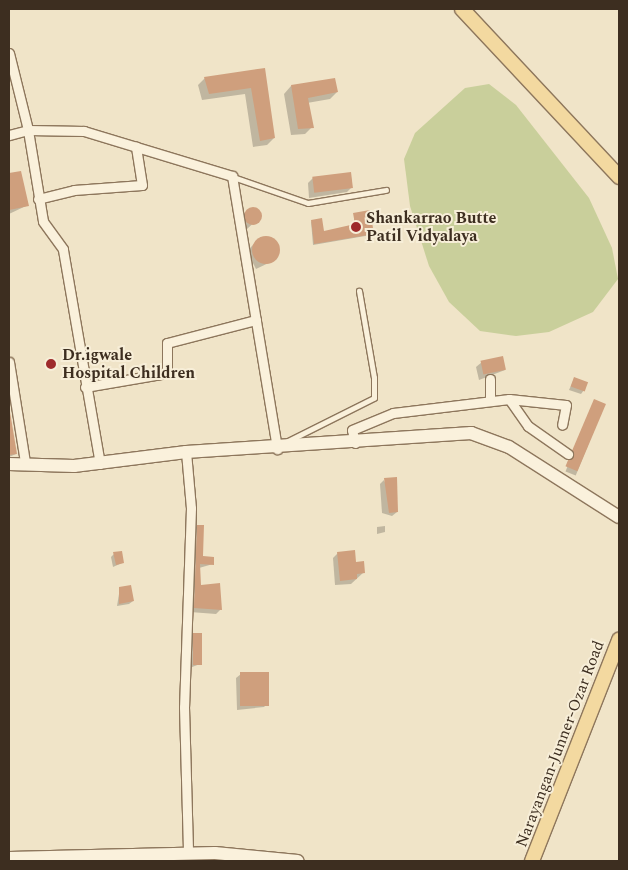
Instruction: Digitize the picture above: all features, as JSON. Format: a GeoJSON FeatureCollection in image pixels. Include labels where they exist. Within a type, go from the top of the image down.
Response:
{"type":"FeatureCollection","features":[{"type":"Feature","properties":{"kind":"main road"},"geometry":{"type":"LineString","coordinates":[[462,9],[619,177]]}},
{"type":"Feature","properties":{"kind":"main road","name":"Narayangan-Junner-Ozar Road"},"geometry":{"type":"LineString","coordinates":[[532,861],[619,640]]}},
{"type":"Feature","properties":{"kind":"street"},"geometry":{"type":"LineString","coordinates":[[9,53],[28,130],[38,199],[44,221],[63,249],[85,387],[100,464]]}},
{"type":"Feature","properties":{"kind":"street"},"geometry":{"type":"LineString","coordinates":[[9,135],[28,130],[84,131],[232,176],[277,448]]}},
{"type":"Feature","properties":{"kind":"street"},"geometry":{"type":"LineString","coordinates":[[38,199],[74,190],[142,185],[136,146]]}},
{"type":"Feature","properties":{"kind":"street"},"geometry":{"type":"LineString","coordinates":[[85,387],[167,373],[167,343],[256,320]]}},
{"type":"Feature","properties":{"kind":"street"},"geometry":{"type":"LineString","coordinates":[[9,362],[25,462]]}},
{"type":"Feature","properties":{"kind":"street"},"geometry":{"type":"LineString","coordinates":[[490,379],[490,401]]}},
{"type":"Feature","properties":{"kind":"street"},"geometry":{"type":"LineString","coordinates":[[355,443],[352,430],[393,413],[509,399],[566,405],[562,425]]}},
{"type":"Feature","properties":{"kind":"street"},"geometry":{"type":"LineString","coordinates":[[509,399],[528,426],[568,454]]}},
{"type":"Feature","properties":{"kind":"street"},"geometry":{"type":"LineString","coordinates":[[9,464],[25,462],[50,467],[100,464],[186,452],[277,448],[482,434],[619,517]]}},
{"type":"Feature","properties":{"kind":"street"},"geometry":{"type":"LineString","coordinates":[[186,452],[191,508],[184,707],[188,853]]}},
{"type":"Feature","properties":{"kind":"street"},"geometry":{"type":"LineString","coordinates":[[9,858],[188,853],[298,861]]}},
{"type":"Feature","properties":{"kind":"lane"},"geometry":{"type":"LineString","coordinates":[[232,176],[308,203],[386,190]]}},
{"type":"Feature","properties":{"kind":"lane"},"geometry":{"type":"LineString","coordinates":[[277,448],[374,398],[374,378],[359,291]]}},
{"type":"Feature","properties":{"kind":"green space"},"geometry":{"type":"Polygon","coordinates":[[[489,84],[516,105],[589,198],[612,248],[618,279],[593,312],[549,332],[516,336],[480,331],[449,302],[429,266],[410,206],[404,159],[415,133],[465,88],[489,84]]]}},
{"type":"Feature","properties":{"kind":"building"},"geometry":{"type":"Polygon","coordinates":[[[265,68],[275,138],[260,141],[251,88],[209,94],[204,77],[265,68]]]}},
{"type":"Feature","properties":{"kind":"building"},"geometry":{"type":"Polygon","coordinates":[[[335,78],[338,92],[308,98],[314,128],[298,129],[291,85],[335,78]]]}},
{"type":"Feature","properties":{"kind":"building"},"geometry":{"type":"Polygon","coordinates":[[[21,171],[29,206],[9,210],[9,173],[21,171]]]}},
{"type":"Feature","properties":{"kind":"building"},"geometry":{"type":"Polygon","coordinates":[[[351,172],[353,188],[314,193],[312,177],[351,172]]]}},
{"type":"Feature","properties":{"kind":"building"},"geometry":{"type":"Polygon","coordinates":[[[249,207],[257,207],[262,212],[260,223],[249,225],[244,220],[244,212],[249,207]]]}},
{"type":"Feature","properties":{"kind":"building","name":"Shankarrao Butte Patil Vidyalaya"},"geometry":{"type":"Polygon","coordinates":[[[370,210],[374,234],[314,244],[311,220],[322,218],[324,231],[355,224],[353,213],[370,210]]]}},
{"type":"Feature","properties":{"kind":"building"},"geometry":{"type":"Polygon","coordinates":[[[266,236],[276,240],[280,250],[276,260],[266,264],[256,260],[252,250],[256,240],[266,236]]]}},
{"type":"Feature","properties":{"kind":"building"},"geometry":{"type":"Polygon","coordinates":[[[503,356],[506,370],[483,374],[481,361],[503,356]]]}},
{"type":"Feature","properties":{"kind":"building"},"geometry":{"type":"Polygon","coordinates":[[[574,377],[588,382],[585,392],[571,386],[574,377]]]}},
{"type":"Feature","properties":{"kind":"building"},"geometry":{"type":"Polygon","coordinates":[[[594,399],[606,404],[577,471],[565,466],[594,399]]]}},
{"type":"Feature","properties":{"kind":"building"},"geometry":{"type":"Polygon","coordinates":[[[9,406],[17,454],[9,455],[9,406]]]}},
{"type":"Feature","properties":{"kind":"building"},"geometry":{"type":"Polygon","coordinates":[[[397,477],[398,512],[389,513],[384,478],[397,477]]]}},
{"type":"Feature","properties":{"kind":"building"},"geometry":{"type":"Polygon","coordinates":[[[197,525],[204,525],[203,556],[214,557],[214,565],[200,564],[201,585],[220,583],[222,610],[194,608],[197,525]]]}},
{"type":"Feature","properties":{"kind":"building"},"geometry":{"type":"Polygon","coordinates":[[[355,550],[356,562],[364,561],[365,573],[357,574],[357,579],[340,581],[337,552],[355,550]]]}},
{"type":"Feature","properties":{"kind":"building"},"geometry":{"type":"Polygon","coordinates":[[[122,551],[124,563],[116,565],[113,552],[122,551]]]}},
{"type":"Feature","properties":{"kind":"building"},"geometry":{"type":"Polygon","coordinates":[[[131,585],[134,601],[119,604],[119,587],[131,585]]]}},
{"type":"Feature","properties":{"kind":"building"},"geometry":{"type":"Polygon","coordinates":[[[193,633],[202,633],[202,665],[193,665],[193,633]]]}},
{"type":"Feature","properties":{"kind":"building"},"geometry":{"type":"Polygon","coordinates":[[[240,672],[269,672],[269,706],[240,706],[240,672]]]}},
{"type":"Feature","properties":{"kind":"place","name":"Shankarrao Butte Patil Vidyalaya"},"geometry":{"type":"Point","coordinates":[356,227]}},
{"type":"Feature","properties":{"kind":"place","name":"Dr.igwale Hospital Children"},"geometry":{"type":"Point","coordinates":[51,364]}}]}
